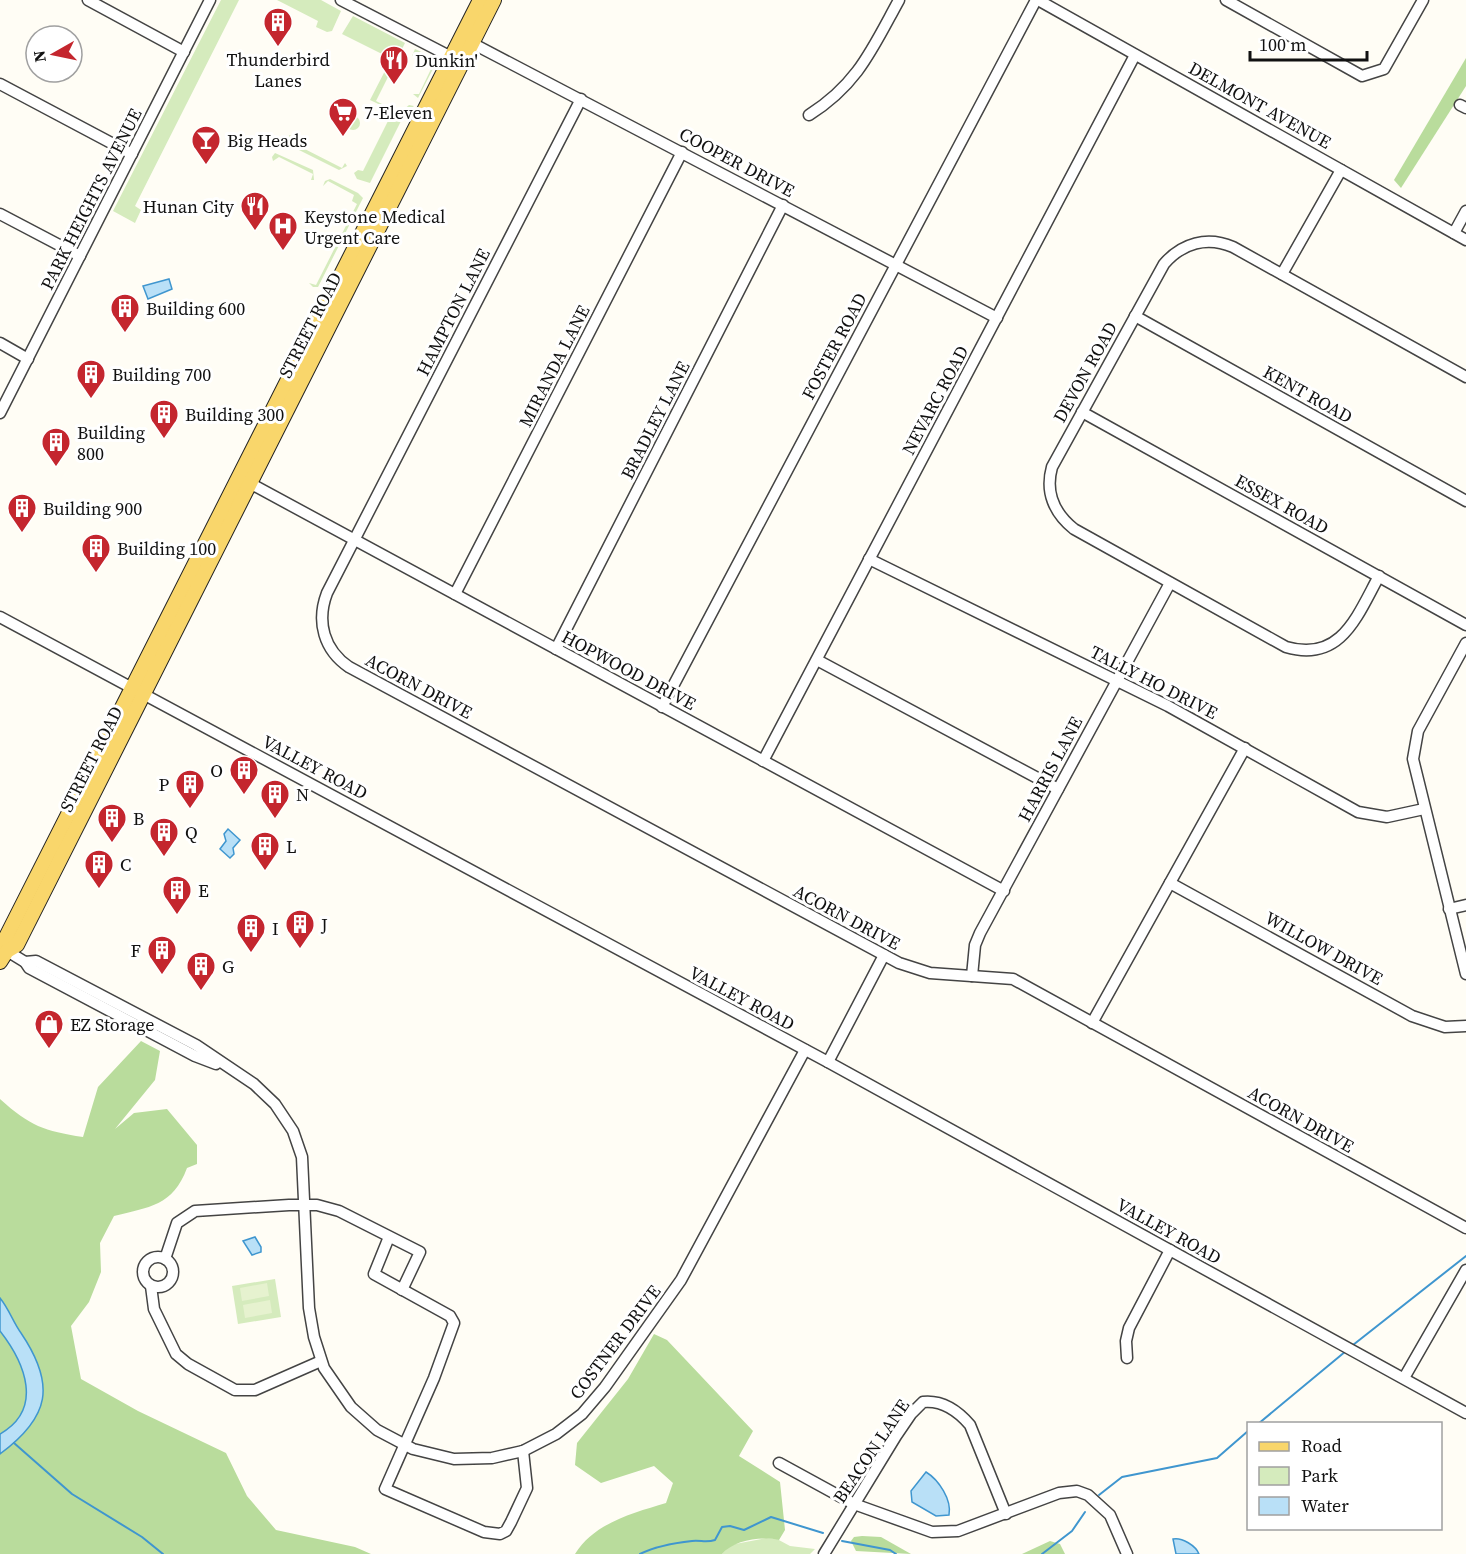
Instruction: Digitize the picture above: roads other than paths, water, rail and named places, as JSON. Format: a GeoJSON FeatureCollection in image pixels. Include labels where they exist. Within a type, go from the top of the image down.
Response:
{"type":"FeatureCollection","features":[{"type":"Feature","properties":{"kind":"main road","name":"STREET ROAD"},"geometry":{"type":"LineString","coordinates":[[3,957],[6,937],[138,690],[457,60],[480,0]]}},
{"type":"Feature","properties":{"kind":"main road","name":"STREET ROAD"},"geometry":{"type":"LineString","coordinates":[[466,40],[494,0]]}},
{"type":"Feature","properties":{"kind":"street"},"geometry":{"type":"LineString","coordinates":[[88,0],[184,52]]}},
{"type":"Feature","properties":{"kind":"street","name":"PARK HEIGHTS AVENUE"},"geometry":{"type":"LineString","coordinates":[[0,413],[210,0]]}},
{"type":"Feature","properties":{"kind":"street"},"geometry":{"type":"LineString","coordinates":[[341,0],[457,60]]}},
{"type":"Feature","properties":{"kind":"street"},"geometry":{"type":"LineString","coordinates":[[809,115],[831,100],[852,80],[899,0]]}},
{"type":"Feature","properties":{"kind":"street","name":"DELMONT AVENUE"},"geometry":{"type":"LineString","coordinates":[[1037,0],[1466,240]]}},
{"type":"Feature","properties":{"kind":"street","name":"FOSTER ROAD"},"geometry":{"type":"LineString","coordinates":[[662,707],[1037,0]]}},
{"type":"Feature","properties":{"kind":"street"},"geometry":{"type":"LineString","coordinates":[[1226,0],[1362,76],[1383,69],[1423,0]]}},
{"type":"Feature","properties":{"kind":"street","name":"COOPER DRIVE"},"geometry":{"type":"LineString","coordinates":[[466,40],[997,318]]}},
{"type":"Feature","properties":{"kind":"street","name":"NEVARC ROAD"},"geometry":{"type":"LineString","coordinates":[[763,761],[1135,55]]}},
{"type":"Feature","properties":{"kind":"street"},"geometry":{"type":"LineString","coordinates":[[0,84],[132,154]]}},
{"type":"Feature","properties":{"kind":"street","name":"HAMPTON LANE"},"geometry":{"type":"LineString","coordinates":[[354,540],[581,99]]}},
{"type":"Feature","properties":{"kind":"street","name":"MIRANDA LANE"},"geometry":{"type":"LineString","coordinates":[[455,594],[682,152]]}},
{"type":"Feature","properties":{"kind":"street"},"geometry":{"type":"LineString","coordinates":[[1282,274],[1341,170]]}},
{"type":"Feature","properties":{"kind":"street","name":"BRADLEY LANE"},"geometry":{"type":"LineString","coordinates":[[556,649],[783,205]]}},
{"type":"Feature","properties":{"kind":"street"},"geometry":{"type":"LineString","coordinates":[[1454,233],[1466,211]]}},
{"type":"Feature","properties":{"kind":"street"},"geometry":{"type":"LineString","coordinates":[[0,214],[80,256]]}},
{"type":"Feature","properties":{"kind":"street","name":"DEVON ROAD"},"geometry":{"type":"LineString","coordinates":[[1379,576],[1342,637],[1322,648],[1307,651],[1286,647],[1065,522],[1050,495],[1052,467],[1164,264],[1180,249],[1197,242],[1216,242],[1247,255],[1466,377]]}},
{"type":"Feature","properties":{"kind":"street","name":"KENT ROAD"},"geometry":{"type":"LineString","coordinates":[[1135,316],[1466,501]]}},
{"type":"Feature","properties":{"kind":"street"},"geometry":{"type":"LineString","coordinates":[[0,343],[28,358]]}},
{"type":"Feature","properties":{"kind":"street","name":"ESSEX ROAD"},"geometry":{"type":"LineString","coordinates":[[1082,412],[1466,625]]}},
{"type":"Feature","properties":{"kind":"street","name":"HOPWOOD DRIVE"},"geometry":{"type":"LineString","coordinates":[[244,480],[1004,891]]}},
{"type":"Feature","properties":{"kind":"street","name":"ACORN DRIVE"},"geometry":{"type":"LineString","coordinates":[[354,540],[327,593],[322,609],[326,640],[342,663],[884,955],[917,970],[1013,979],[1466,1228]]}},
{"type":"Feature","properties":{"kind":"street","name":"TALLY HO DRIVE"},"geometry":{"type":"LineString","coordinates":[[869,559],[1168,706],[1358,812],[1387,817],[1424,809]]}},
{"type":"Feature","properties":{"kind":"street","name":"HARRIS LANE"},"geometry":{"type":"LineString","coordinates":[[972,975],[975,945],[1170,583]]}},
{"type":"Feature","properties":{"kind":"street","name":"VALLEY ROAD"},"geometry":{"type":"LineString","coordinates":[[0,617],[828,1062],[1466,1413]]}},
{"type":"Feature","properties":{"kind":"street"},"geometry":{"type":"LineString","coordinates":[[1466,644],[1415,738],[1413,762],[1466,974]]}},
{"type":"Feature","properties":{"kind":"street"},"geometry":{"type":"LineString","coordinates":[[817,660],[1058,789]]}},
{"type":"Feature","properties":{"kind":"street"},"geometry":{"type":"LineString","coordinates":[[1092,1023],[1245,748]]}},
{"type":"Feature","properties":{"kind":"street","name":"WILLOW DRIVE"},"geometry":{"type":"LineString","coordinates":[[1170,883],[1412,1016],[1445,1027],[1466,1026]]}},
{"type":"Feature","properties":{"kind":"street"},"geometry":{"type":"LineString","coordinates":[[1449,909],[1466,905]]}},
{"type":"Feature","properties":{"kind":"street"},"geometry":{"type":"LineString","coordinates":[[828,1062],[884,955]]}},
{"type":"Feature","properties":{"kind":"street","name":"COSTNER DRIVE"},"geometry":{"type":"LineString","coordinates":[[3,957],[26,962],[36,961],[196,1045],[265,1094],[275,1104],[292,1131],[302,1157],[309,1308],[321,1361],[339,1391],[358,1414],[377,1430],[405,1445],[439,1456],[465,1460],[492,1458],[523,1451],[556,1434],[582,1414],[654,1320],[686,1270],[805,1050]]}},
{"type":"Feature","properties":{"kind":"street"},"geometry":{"type":"LineString","coordinates":[[165,1258],[177,1223],[195,1211],[305,1205],[328,1208],[353,1217],[420,1252],[402,1290]]}},
{"type":"Feature","properties":{"kind":"street"},"geometry":{"type":"LineString","coordinates":[[389,1237],[374,1274],[450,1316],[454,1323],[454,1330],[385,1489],[494,1534],[506,1531],[527,1488],[523,1451]]}},
{"type":"Feature","properties":{"kind":"street"},"geometry":{"type":"LineString","coordinates":[[1127,1358],[1126,1341],[1129,1328],[1170,1250]]}},
{"type":"Feature","properties":{"kind":"street"},"geometry":{"type":"LineString","coordinates":[[151,1286],[158,1288],[170,1282],[173,1269],[165,1258],[158,1257],[146,1263],[143,1276],[151,1286],[154,1309],[176,1354],[188,1364],[234,1390],[255,1390],[321,1361]]}},
{"type":"Feature","properties":{"kind":"street"},"geometry":{"type":"LineString","coordinates":[[1404,1378],[1466,1270]]}},
{"type":"Feature","properties":{"kind":"street","name":"BEACON LANE"},"geometry":{"type":"LineString","coordinates":[[824,1554],[911,1414],[923,1402],[944,1404],[962,1416],[970,1425],[1006,1514]]}},
{"type":"Feature","properties":{"kind":"street"},"geometry":{"type":"LineString","coordinates":[[779,1463],[854,1504],[932,1533],[958,1531],[1059,1493],[1077,1491],[1088,1495],[1110,1515],[1127,1554]]}},
{"type":"Feature","properties":{"kind":"water"},"geometry":{"type":"Polygon","coordinates":[[[169,279],[172,289],[148,299],[143,286],[169,279]]]}},
{"type":"Feature","properties":{"kind":"water"},"geometry":{"type":"Polygon","coordinates":[[[228,829],[240,840],[233,848],[234,854],[230,858],[220,849],[226,841],[224,834],[228,829]]]}},
{"type":"Feature","properties":{"kind":"water"},"geometry":{"type":"Polygon","coordinates":[[[255,1237],[261,1247],[261,1252],[252,1255],[243,1241],[255,1237]]]}},
{"type":"Feature","properties":{"kind":"water"},"geometry":{"type":"Polygon","coordinates":[[[0,1298],[32,1352],[40,1369],[43,1384],[38,1413],[17,1440],[0,1454],[0,1434],[14,1424],[22,1412],[26,1399],[26,1385],[17,1357],[0,1331],[0,1298]]]}},
{"type":"Feature","properties":{"kind":"water"},"geometry":{"type":"Polygon","coordinates":[[[926,1472],[944,1491],[949,1515],[936,1516],[912,1502],[911,1491],[926,1472]]]}},
{"type":"Feature","properties":{"kind":"water"},"geometry":{"type":"Polygon","coordinates":[[[1173,1539],[1180,1539],[1188,1543],[1199,1554],[1176,1554],[1173,1539]]]}},
{"type":"Feature","properties":{"kind":"waterway"},"geometry":{"type":"LineString","coordinates":[[1353,1345],[1466,1256]]}},
{"type":"Feature","properties":{"kind":"waterway"},"geometry":{"type":"LineString","coordinates":[[1260,1422],[1346,1351]]}},
{"type":"Feature","properties":{"kind":"waterway"},"geometry":{"type":"LineString","coordinates":[[1099,1495],[1122,1477],[1217,1458],[1247,1432]]}},
{"type":"Feature","properties":{"kind":"waterway"},"geometry":{"type":"LineString","coordinates":[[14,1443],[72,1494],[142,1537],[163,1554]]}},
{"type":"Feature","properties":{"kind":"waterway"},"geometry":{"type":"LineString","coordinates":[[1042,1554],[1072,1531],[1085,1512]]}},
{"type":"Feature","properties":{"kind":"waterway"},"geometry":{"type":"LineString","coordinates":[[640,1554],[672,1544],[715,1540],[722,1527],[730,1526],[744,1530],[771,1517],[823,1533]]}},
{"type":"Feature","properties":{"kind":"waterway"},"geometry":{"type":"LineString","coordinates":[[842,1541],[890,1550],[896,1554]]}},
{"type":"Feature","properties":{"kind":"place","name":"Thunderbird Lanes"},"geometry":{"type":"Point","coordinates":[278,48]}},
{"type":"Feature","properties":{"kind":"place","name":"Dunkin'"},"geometry":{"type":"Point","coordinates":[394,86]}},
{"type":"Feature","properties":{"kind":"place","name":"7-Eleven"},"geometry":{"type":"Point","coordinates":[343,138]}},
{"type":"Feature","properties":{"kind":"place","name":"Big Heads"},"geometry":{"type":"Point","coordinates":[206,166]}},
{"type":"Feature","properties":{"kind":"place","name":"Hunan City"},"geometry":{"type":"Point","coordinates":[255,232]}},
{"type":"Feature","properties":{"kind":"place","name":"Keystone Medical Urgent Care"},"geometry":{"type":"Point","coordinates":[283,252]}},
{"type":"Feature","properties":{"kind":"place","name":"Building 600"},"geometry":{"type":"Point","coordinates":[125,334]}},
{"type":"Feature","properties":{"kind":"place","name":"Building 700"},"geometry":{"type":"Point","coordinates":[91,400]}},
{"type":"Feature","properties":{"kind":"place","name":"Building 300"},"geometry":{"type":"Point","coordinates":[164,440]}},
{"type":"Feature","properties":{"kind":"place","name":"Building 800"},"geometry":{"type":"Point","coordinates":[56,468]}},
{"type":"Feature","properties":{"kind":"place","name":"Building 900"},"geometry":{"type":"Point","coordinates":[22,534]}},
{"type":"Feature","properties":{"kind":"place","name":"Building 100"},"geometry":{"type":"Point","coordinates":[96,574]}},
{"type":"Feature","properties":{"kind":"place","name":"O"},"geometry":{"type":"Point","coordinates":[244,796]}},
{"type":"Feature","properties":{"kind":"place","name":"P"},"geometry":{"type":"Point","coordinates":[190,810]}},
{"type":"Feature","properties":{"kind":"place","name":"N"},"geometry":{"type":"Point","coordinates":[275,820]}},
{"type":"Feature","properties":{"kind":"place","name":"B"},"geometry":{"type":"Point","coordinates":[112,844]}},
{"type":"Feature","properties":{"kind":"place","name":"Q"},"geometry":{"type":"Point","coordinates":[164,858]}},
{"type":"Feature","properties":{"kind":"place","name":"L"},"geometry":{"type":"Point","coordinates":[265,872]}},
{"type":"Feature","properties":{"kind":"place","name":"C"},"geometry":{"type":"Point","coordinates":[99,890]}},
{"type":"Feature","properties":{"kind":"place","name":"E"},"geometry":{"type":"Point","coordinates":[177,916]}},
{"type":"Feature","properties":{"kind":"place","name":"J"},"geometry":{"type":"Point","coordinates":[300,950]}},
{"type":"Feature","properties":{"kind":"place","name":"I"},"geometry":{"type":"Point","coordinates":[251,954]}},
{"type":"Feature","properties":{"kind":"place","name":"F"},"geometry":{"type":"Point","coordinates":[162,976]}},
{"type":"Feature","properties":{"kind":"place","name":"G"},"geometry":{"type":"Point","coordinates":[201,992]}},
{"type":"Feature","properties":{"kind":"place","name":"EZ Storage"},"geometry":{"type":"Point","coordinates":[49,1050]}}]}
